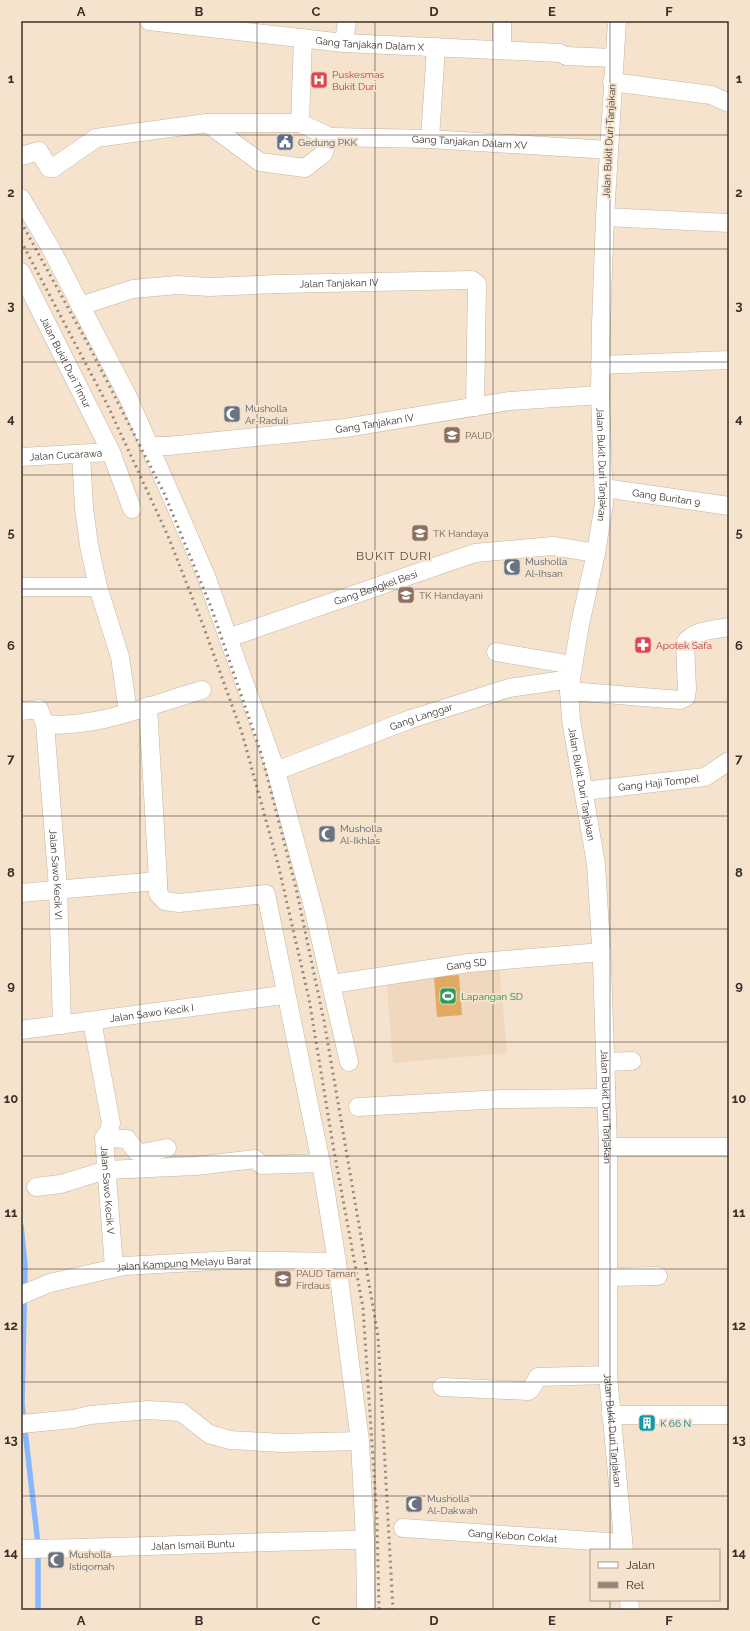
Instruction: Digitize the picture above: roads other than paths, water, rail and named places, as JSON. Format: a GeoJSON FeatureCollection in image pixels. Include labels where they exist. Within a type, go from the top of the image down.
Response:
{"type":"FeatureCollection","features":[{"type":"Feature","properties":{"kind":"street","name":"Gang Tanjakan Dalam X"},"geometry":{"type":"LineString","coordinates":[[149,21],[344,43],[502,50],[614,58]]}},
{"type":"Feature","properties":{"kind":"street"},"geometry":{"type":"LineString","coordinates":[[344,43],[347,21]]}},
{"type":"Feature","properties":{"kind":"street"},"geometry":{"type":"LineString","coordinates":[[502,21],[502,50]]}},
{"type":"Feature","properties":{"kind":"street","name":"Jalan Bukit Duri Tanjakan"},"geometry":{"type":"LineString","coordinates":[[617,21],[612,82],[605,217],[600,365],[604,488],[603,518],[580,624],[571,679],[571,720],[596,864],[602,952],[608,1148],[608,1374],[624,1547]]}},
{"type":"Feature","properties":{"kind":"street","name":"Gang Tanjakan Dalam X"},"geometry":{"type":"LineString","coordinates":[[300,123],[303,38]]}},
{"type":"Feature","properties":{"kind":"street","name":"Gang Tanjakan Dalam X"},"geometry":{"type":"LineString","coordinates":[[430,139],[436,47]]}},
{"type":"Feature","properties":{"kind":"street"},"geometry":{"type":"LineString","coordinates":[[612,82],[711,95],[729,103]]}},
{"type":"Feature","properties":{"kind":"street"},"geometry":{"type":"LineString","coordinates":[[207,123],[253,159],[268,165],[305,168],[323,154],[330,137]]}},
{"type":"Feature","properties":{"kind":"street","name":"Gang Tanjakan Dalam XV"},"geometry":{"type":"LineString","coordinates":[[21,156],[39,151],[49,168],[53,168],[96,138],[207,123],[300,123],[330,137],[430,139],[609,150]]}},
{"type":"Feature","properties":{"kind":"street"},"geometry":{"type":"LineString","coordinates":[[21,198],[50,247],[128,397],[148,446],[206,576],[276,771],[313,907],[349,1062]]}},
{"type":"Feature","properties":{"kind":"street"},"geometry":{"type":"LineString","coordinates":[[605,217],[729,222]]}},
{"type":"Feature","properties":{"kind":"street","name":"Jalan Bukit Duri Timur"},"geometry":{"type":"LineString","coordinates":[[21,272],[111,452],[132,509]]}},
{"type":"Feature","properties":{"kind":"street","name":"Jalan Tanjakan IV"},"geometry":{"type":"LineString","coordinates":[[80,306],[133,288],[177,285],[210,287],[276,284],[472,280],[477,284],[475,407]]}},
{"type":"Feature","properties":{"kind":"street"},"geometry":{"type":"LineString","coordinates":[[600,365],[729,360]]}},
{"type":"Feature","properties":{"kind":"street","name":"Gang Tanjakan IV"},"geometry":{"type":"LineString","coordinates":[[148,446],[168,446],[345,428],[510,401],[600,395]]}},
{"type":"Feature","properties":{"kind":"street","name":"Jalan Cucarawa"},"geometry":{"type":"LineString","coordinates":[[21,457],[111,452]]}},
{"type":"Feature","properties":{"kind":"street"},"geometry":{"type":"LineString","coordinates":[[81,454],[84,508],[89,545],[98,587],[120,657],[128,712]]}},
{"type":"Feature","properties":{"kind":"street","name":"Gang Buritan 9"},"geometry":{"type":"LineString","coordinates":[[604,488],[729,506]]}},
{"type":"Feature","properties":{"kind":"street","name":"Gang Bengkel Besi"},"geometry":{"type":"LineString","coordinates":[[228,638],[474,553],[553,546],[596,553]]}},
{"type":"Feature","properties":{"kind":"street"},"geometry":{"type":"LineString","coordinates":[[21,587],[98,587]]}},
{"type":"Feature","properties":{"kind":"street"},"geometry":{"type":"LineString","coordinates":[[496,652],[571,679],[680,700],[686,697],[685,643],[688,638],[693,635],[729,627]]}},
{"type":"Feature","properties":{"kind":"street","name":"Gang Langgar"},"geometry":{"type":"LineString","coordinates":[[276,771],[411,719],[509,688],[571,679]]}},
{"type":"Feature","properties":{"kind":"street"},"geometry":{"type":"LineString","coordinates":[[21,711],[39,709],[45,724],[68,725],[96,721],[202,690]]}},
{"type":"Feature","properties":{"kind":"street"},"geometry":{"type":"LineString","coordinates":[[148,706],[158,894],[165,901],[179,903],[266,894],[321,1162],[337,1262],[360,1441],[365,1540],[366,1610]]}},
{"type":"Feature","properties":{"kind":"street","name":"Jalan Sawo Kecik VI"},"geometry":{"type":"LineString","coordinates":[[45,724],[58,888],[62,1025]]}},
{"type":"Feature","properties":{"kind":"street","name":"Gang Haji Tompel"},"geometry":{"type":"LineString","coordinates":[[584,791],[705,777],[729,761]]}},
{"type":"Feature","properties":{"kind":"street"},"geometry":{"type":"LineString","coordinates":[[21,893],[58,888],[158,881]]}},
{"type":"Feature","properties":{"kind":"street","name":"Gang SD"},"geometry":{"type":"LineString","coordinates":[[332,984],[469,963],[602,952]]}},
{"type":"Feature","properties":{"kind":"street","name":"Jalan Sawo Kecik I"},"geometry":{"type":"LineString","coordinates":[[21,1030],[283,995]]}},
{"type":"Feature","properties":{"kind":"street","name":"Jalan Sawo Kecik V"},"geometry":{"type":"LineString","coordinates":[[92,1021],[111,1123],[109,1131],[104,1138],[114,1267]]}},
{"type":"Feature","properties":{"kind":"street"},"geometry":{"type":"LineString","coordinates":[[606,1062],[632,1061]]}},
{"type":"Feature","properties":{"kind":"street"},"geometry":{"type":"LineString","coordinates":[[358,1106],[502,1099],[606,1098]]}},
{"type":"Feature","properties":{"kind":"street"},"geometry":{"type":"LineString","coordinates":[[104,1138],[127,1139],[136,1151],[142,1153],[167,1148]]}},
{"type":"Feature","properties":{"kind":"street"},"geometry":{"type":"LineString","coordinates":[[608,1148],[729,1147]]}},
{"type":"Feature","properties":{"kind":"street"},"geometry":{"type":"LineString","coordinates":[[36,1187],[61,1184],[106,1170],[196,1166],[255,1159],[262,1165],[321,1162]]}},
{"type":"Feature","properties":{"kind":"street","name":"Jalan Kampung Melayu Barat"},"geometry":{"type":"LineString","coordinates":[[26,1292],[114,1267],[232,1260],[337,1262]]}},
{"type":"Feature","properties":{"kind":"street"},"geometry":{"type":"LineString","coordinates":[[608,1277],[658,1276]]}},
{"type":"Feature","properties":{"kind":"street"},"geometry":{"type":"LineString","coordinates":[[442,1387],[528,1391],[532,1389],[538,1377],[608,1374]]}},
{"type":"Feature","properties":{"kind":"street"},"geometry":{"type":"LineString","coordinates":[[26,1424],[134,1412],[181,1412],[208,1434],[230,1440],[282,1443],[360,1441]]}},
{"type":"Feature","properties":{"kind":"street"},"geometry":{"type":"LineString","coordinates":[[611,1415],[729,1415]]}},
{"type":"Feature","properties":{"kind":"street","name":"Gang Kebon Coklat"},"geometry":{"type":"LineString","coordinates":[[403,1528],[624,1547]]}},
{"type":"Feature","properties":{"kind":"street","name":"Jalan Ismail Buntu"},"geometry":{"type":"LineString","coordinates":[[25,1549],[365,1540]]}},
{"type":"Feature","properties":{"kind":"waterway"},"geometry":{"type":"LineString","coordinates":[[21,1226],[25,1265],[22,1404],[38,1544],[38,1610]]}},
{"type":"Feature","properties":{"kind":"railway"},"geometry":{"type":"LineString","coordinates":[[21,222],[88,344],[164,493],[211,607],[261,753],[296,888],[324,1021],[378,1336],[393,1610]]}},
{"type":"Feature","properties":{"kind":"railway"},"geometry":{"type":"LineString","coordinates":[[21,241],[107,404],[168,536],[203,625],[242,733],[278,864],[309,999],[334,1151],[363,1308],[377,1519],[379,1610]]}},
{"type":"Feature","properties":{"kind":"place","name":"Puskesmas Bukit Duri"},"geometry":{"type":"Point","coordinates":[319,80]}},
{"type":"Feature","properties":{"kind":"place","name":"Gedung PKK"},"geometry":{"type":"Point","coordinates":[285,142]}},
{"type":"Feature","properties":{"kind":"place","name":"Musholla Ar-Raduli"},"geometry":{"type":"Point","coordinates":[232,414]}},
{"type":"Feature","properties":{"kind":"place","name":"PAUD"},"geometry":{"type":"Point","coordinates":[452,435]}},
{"type":"Feature","properties":{"kind":"place","name":"TK Handaya"},"geometry":{"type":"Point","coordinates":[420,533]}},
{"type":"Feature","properties":{"kind":"place","name":"Musholla Al-Ihsan"},"geometry":{"type":"Point","coordinates":[512,567]}},
{"type":"Feature","properties":{"kind":"place","name":"TK Handayani"},"geometry":{"type":"Point","coordinates":[406,595]}},
{"type":"Feature","properties":{"kind":"place","name":"Apotek Safa"},"geometry":{"type":"Point","coordinates":[643,645]}},
{"type":"Feature","properties":{"kind":"place","name":"Musholla Al-Ikhlas"},"geometry":{"type":"Point","coordinates":[327,834]}},
{"type":"Feature","properties":{"kind":"place","name":"Lapangan SD"},"geometry":{"type":"Point","coordinates":[448,996]}},
{"type":"Feature","properties":{"kind":"place","name":"PAUD Taman Firdaus"},"geometry":{"type":"Point","coordinates":[283,1279]}},
{"type":"Feature","properties":{"kind":"place","name":"K 66 N"},"geometry":{"type":"Point","coordinates":[647,1423]}},
{"type":"Feature","properties":{"kind":"place","name":"Musholla Al-Dakwah"},"geometry":{"type":"Point","coordinates":[414,1504]}},
{"type":"Feature","properties":{"kind":"place","name":"Musholla Istiqomah"},"geometry":{"type":"Point","coordinates":[56,1560]}},
{"type":"Feature","properties":{"kind":"district","name":"BUKIT DURI"},"geometry":{"type":"Point","coordinates":[394,556]}}]}
